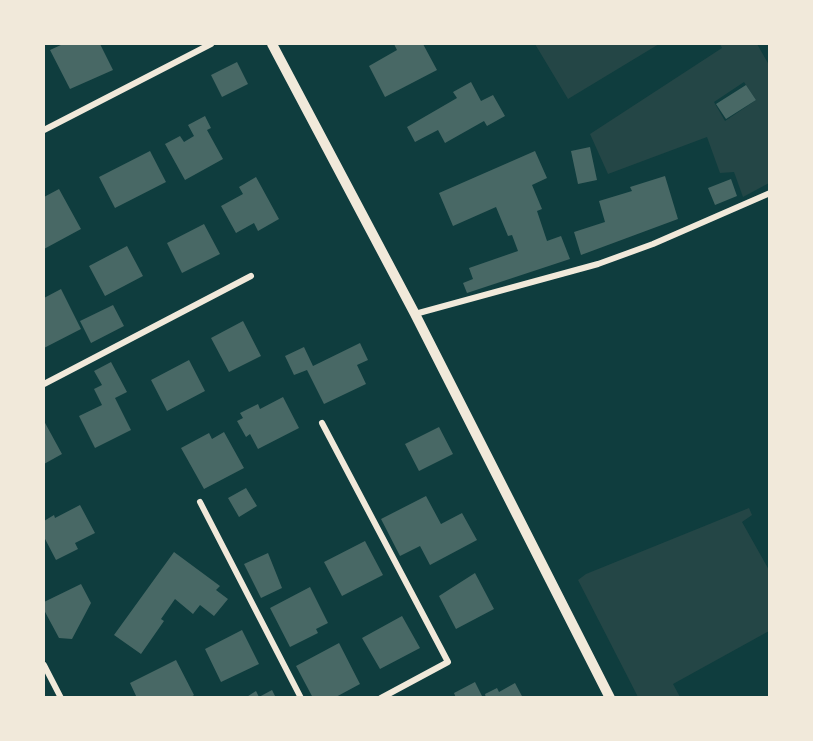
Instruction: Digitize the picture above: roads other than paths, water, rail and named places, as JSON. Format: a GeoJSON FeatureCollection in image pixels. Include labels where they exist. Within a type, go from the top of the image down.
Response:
{"type":"FeatureCollection","features":[{"type":"Feature","properties":{"kind":"street"},"geometry":{"type":"LineString","coordinates":[[44,130],[211,44]]}},
{"type":"Feature","properties":{"kind":"street"},"geometry":{"type":"LineString","coordinates":[[272,44],[415,314],[610,698]]}},
{"type":"Feature","properties":{"kind":"street"},"geometry":{"type":"LineString","coordinates":[[415,314],[598,264],[663,240],[770,193]]}},
{"type":"Feature","properties":{"kind":"street"},"geometry":{"type":"LineString","coordinates":[[44,384],[251,276]]}},
{"type":"Feature","properties":{"kind":"street"},"geometry":{"type":"LineString","coordinates":[[322,423],[448,662],[381,698]]}},
{"type":"Feature","properties":{"kind":"street"},"geometry":{"type":"LineString","coordinates":[[200,502],[301,698]]}},
{"type":"Feature","properties":{"kind":"street"},"geometry":{"type":"LineString","coordinates":[[44,665],[61,698]]}}]}
